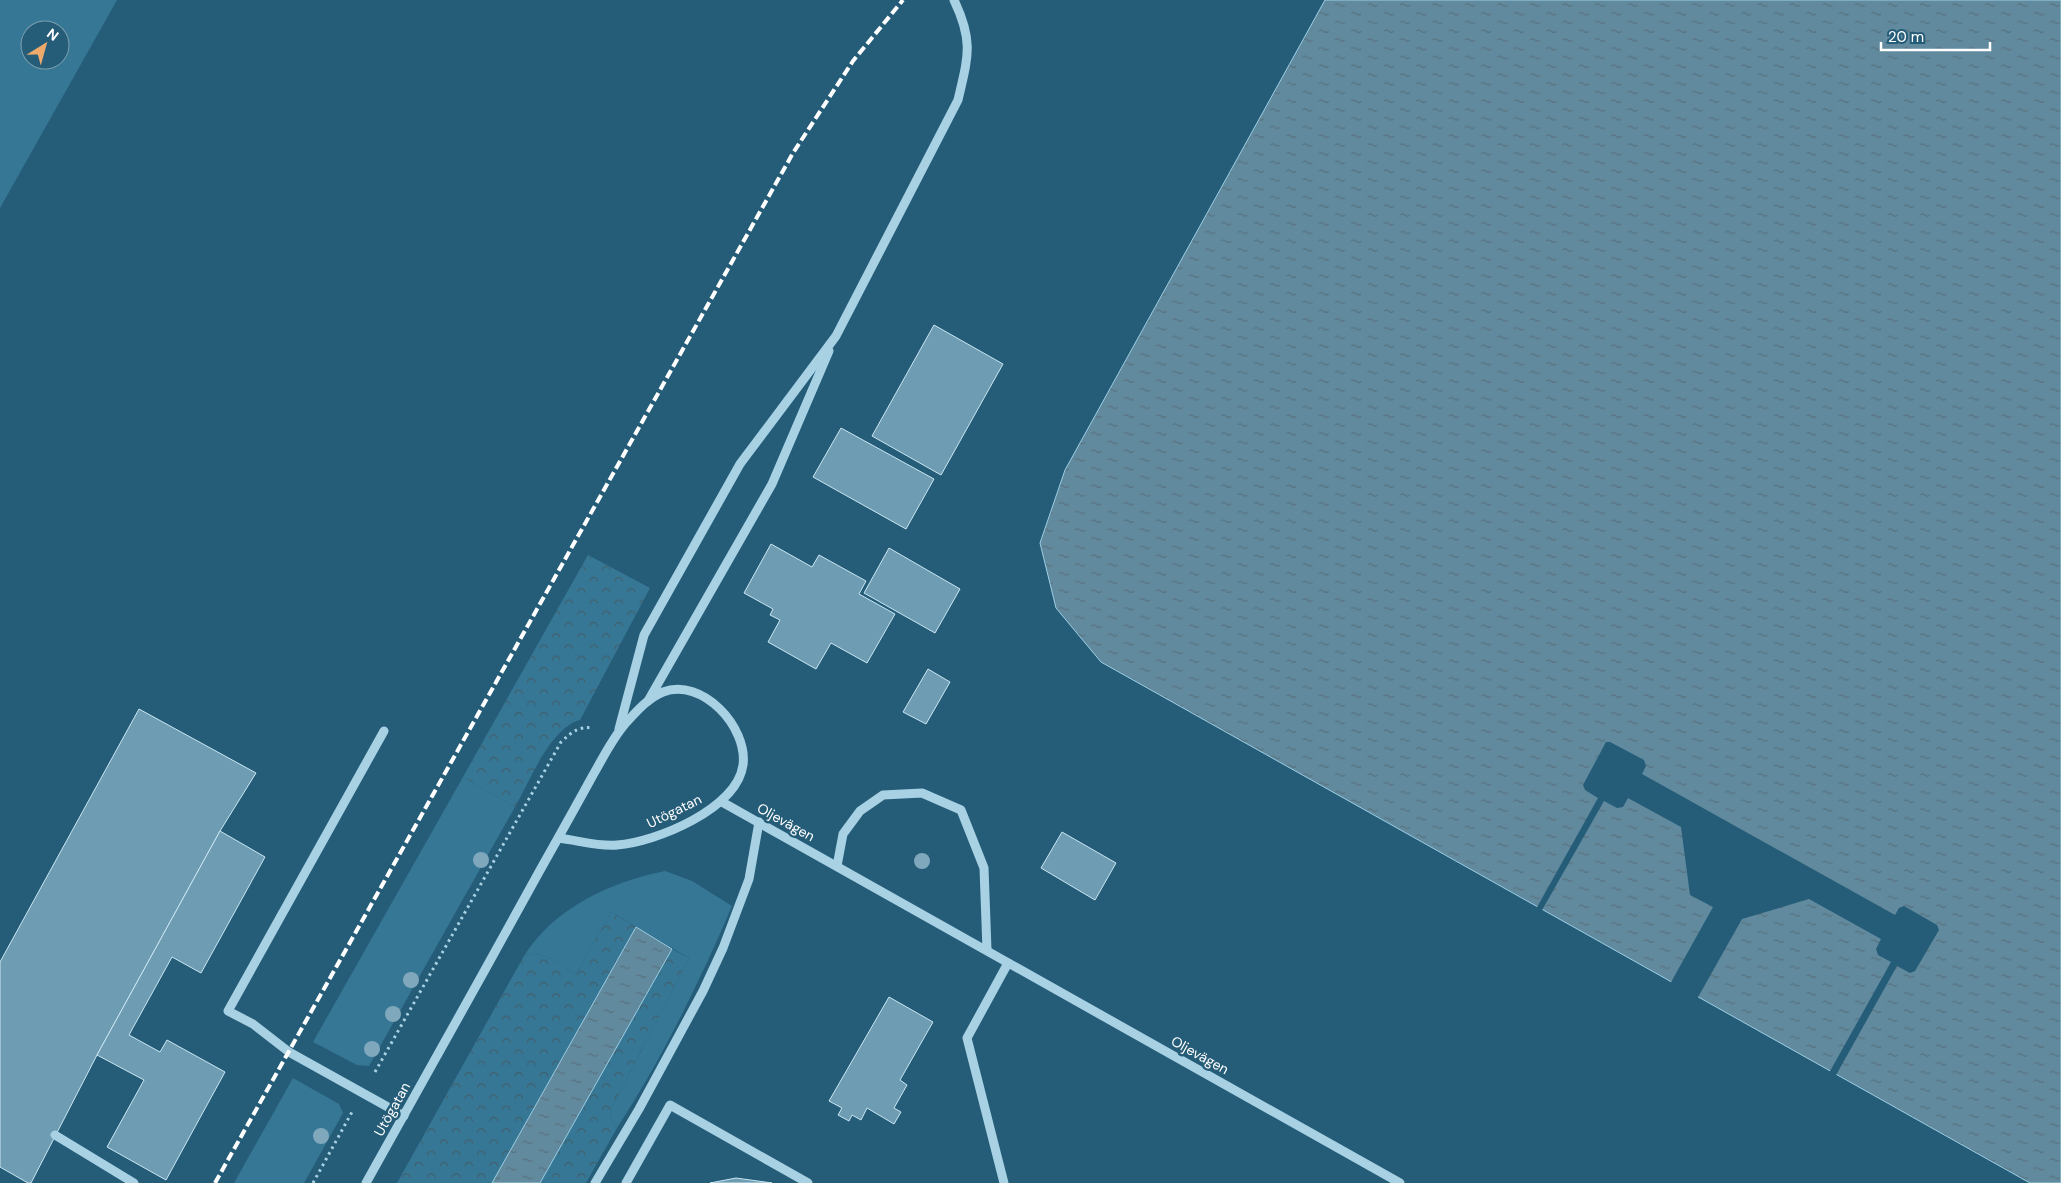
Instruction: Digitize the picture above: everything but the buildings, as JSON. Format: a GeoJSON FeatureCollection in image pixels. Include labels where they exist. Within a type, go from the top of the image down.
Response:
{"type":"FeatureCollection","features":[{"type":"Feature","properties":{"kind":"street"},"geometry":{"type":"LineString","coordinates":[[648,701],[772,484],[836,336],[958,100],[968,57],[965,24],[954,0]]}},
{"type":"Feature","properties":{"kind":"street"},"geometry":{"type":"LineString","coordinates":[[619,731],[644,635],[740,464],[836,336]]}},
{"type":"Feature","properties":{"kind":"street","name":"Utögatan"},"geometry":{"type":"LineString","coordinates":[[366,1183],[558,838],[619,731],[648,701],[663,692],[678,689],[708,700],[731,722],[740,740],[743,768],[722,802],[703,815],[648,839],[616,845],[558,838]]}},
{"type":"Feature","properties":{"kind":"street"},"geometry":{"type":"LineString","coordinates":[[384,731],[228,1011],[253,1024],[289,1052],[404,1116]]}},
{"type":"Feature","properties":{"kind":"street"},"geometry":{"type":"LineString","coordinates":[[837,866],[843,834],[860,811],[883,795],[922,793],[961,810],[984,868],[987,950]]}},
{"type":"Feature","properties":{"kind":"street","name":"Oljevägen"},"geometry":{"type":"LineString","coordinates":[[722,802],[1400,1183]]}},
{"type":"Feature","properties":{"kind":"street"},"geometry":{"type":"LineString","coordinates":[[595,1183],[639,1109],[703,991],[723,948],[749,879],[759,822]]}},
{"type":"Feature","properties":{"kind":"street"},"geometry":{"type":"LineString","coordinates":[[1004,1183],[968,1038],[1008,963]]}},
{"type":"Feature","properties":{"kind":"street"},"geometry":{"type":"LineString","coordinates":[[626,1183],[670,1105],[808,1183]]}},
{"type":"Feature","properties":{"kind":"street"},"geometry":{"type":"LineString","coordinates":[[56,1135],[134,1183]]}},
{"type":"Feature","properties":{"kind":"path"},"geometry":{"type":"LineString","coordinates":[[313,1183],[561,742],[574,730],[584,727],[619,731]]}},
{"type":"Feature","properties":{"kind":"green space"},"geometry":{"type":"Polygon","coordinates":[[[0,0],[117,0],[0,208],[0,0]]]}},
{"type":"Feature","properties":{"kind":"green space"},"geometry":{"type":"Polygon","coordinates":[[[588,555],[650,588],[580,720],[569,725],[559,733],[550,744],[515,807],[463,777],[588,555]]]}},
{"type":"Feature","properties":{"kind":"green space"},"geometry":{"type":"Polygon","coordinates":[[[463,777],[515,807],[369,1066],[357,1065],[313,1042],[463,777]]]}},
{"type":"Feature","properties":{"kind":"green space"},"geometry":{"type":"Polygon","coordinates":[[[665,871],[692,881],[732,906],[707,963],[679,1019],[634,1102],[617,1128],[610,1119],[611,1109],[689,958],[611,912],[576,975],[546,956],[533,954],[524,956],[552,924],[568,910],[586,899],[625,882],[665,871]]]}},
{"type":"Feature","properties":{"kind":"green space"},"geometry":{"type":"Polygon","coordinates":[[[611,912],[636,927],[492,1183],[397,1183],[524,956],[540,954],[546,956],[576,975],[611,912]]]}},
{"type":"Feature","properties":{"kind":"green space"},"geometry":{"type":"Polygon","coordinates":[[[672,949],[689,958],[611,1109],[610,1119],[617,1128],[586,1183],[540,1183],[672,949]]]}},
{"type":"Feature","properties":{"kind":"green space"},"geometry":{"type":"Polygon","coordinates":[[[293,1078],[339,1104],[343,1113],[304,1183],[234,1183],[293,1078]]]}},
{"type":"Feature","properties":{"kind":"water"},"geometry":{"type":"Polygon","coordinates":[[[1325,0],[2061,0],[2061,1183],[2030,1183],[1101,662],[1056,608],[1040,543],[1065,470],[1325,0]]]}},
{"type":"Feature","properties":{"kind":"water"},"geometry":{"type":"Polygon","coordinates":[[[636,927],[672,949],[540,1183],[492,1183],[636,927]]]}},
{"type":"Feature","properties":{"kind":"pier"},"geometry":{"type":"Polygon","coordinates":[[[1606,742],[1610,742],[1644,760],[1646,766],[1642,774],[1895,915],[1899,908],[1904,906],[1937,925],[1939,930],[1915,971],[1910,973],[1897,966],[1835,1077],[1829,1073],[1891,962],[1878,955],[1876,949],[1881,939],[1809,899],[1742,919],[1697,999],[1670,984],[1713,907],[1690,895],[1681,827],[1628,798],[1623,807],[1617,808],[1604,801],[1541,912],[1536,909],[1598,798],[1585,790],[1583,785],[1606,742]]]}},
{"type":"Feature","properties":{"kind":"railway"},"geometry":{"type":"LineString","coordinates":[[215,1183],[793,153],[853,61],[903,0]]}}]}
